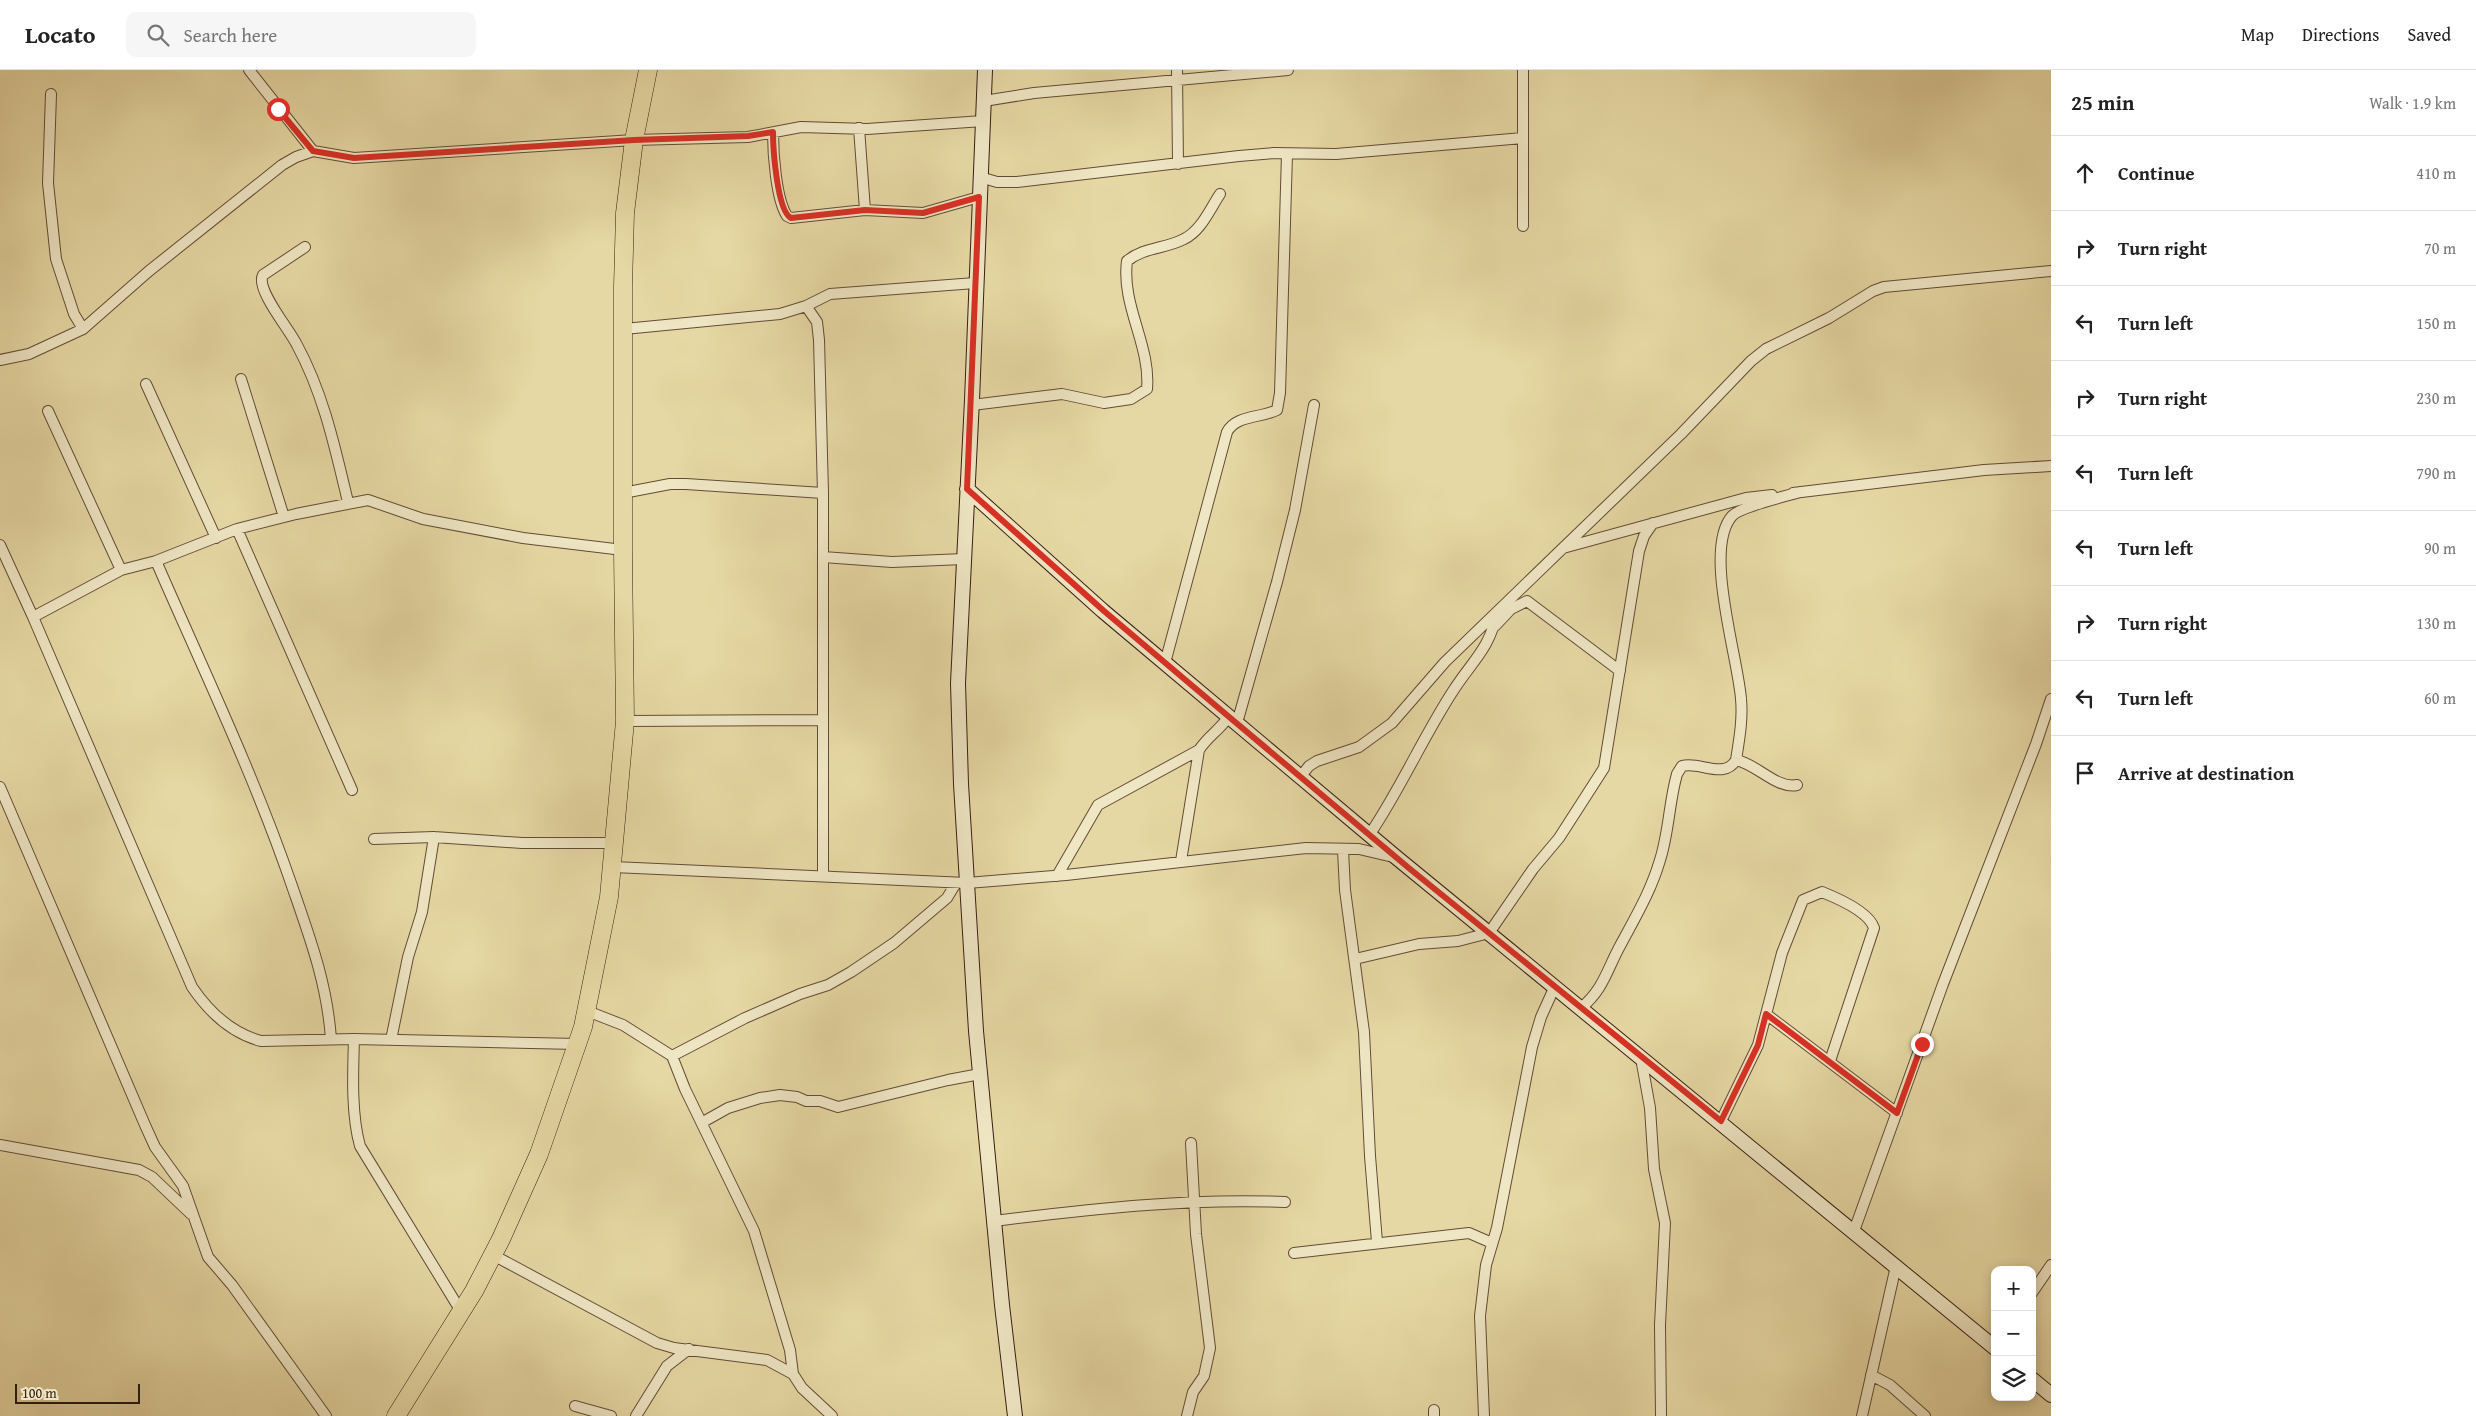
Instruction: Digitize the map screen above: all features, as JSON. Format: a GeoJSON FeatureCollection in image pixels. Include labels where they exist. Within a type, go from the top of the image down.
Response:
{"type":"FeatureCollection","features":[{"type":"Feature","properties":{"kind":"highway"},"geometry":{"type":"LineString","coordinates":[[396,1416],[462,1313],[494,1255],[539,1154],[578,1044],[587,1011],[609,897],[625,721],[623,493],[626,214],[634,140],[648,70]]}},
{"type":"Feature","properties":{"kind":"street"},"geometry":{"type":"LineString","coordinates":[[249,70],[313,151]]}},
{"type":"Feature","properties":{"kind":"street"},"geometry":{"type":"LineString","coordinates":[[985,70],[972,405],[958,683],[961,883],[1015,1416]]}},
{"type":"Feature","properties":{"kind":"street"},"geometry":{"type":"LineString","coordinates":[[1177,70],[1178,164]]}},
{"type":"Feature","properties":{"kind":"street"},"geometry":{"type":"LineString","coordinates":[[984,101],[1034,93],[1288,70]]}},
{"type":"Feature","properties":{"kind":"street"},"geometry":{"type":"LineString","coordinates":[[1523,70],[1523,226]]}},
{"type":"Feature","properties":{"kind":"street"},"geometry":{"type":"LineString","coordinates":[[51,94],[48,184],[56,259],[74,314],[83,329]]}},
{"type":"Feature","properties":{"kind":"street"},"geometry":{"type":"LineString","coordinates":[[0,360],[29,354],[83,329],[150,271],[282,165],[296,157],[313,151],[354,158],[634,140],[748,136],[801,127],[859,128],[983,121]]}},
{"type":"Feature","properties":{"kind":"street"},"geometry":{"type":"LineString","coordinates":[[859,128],[865,210]]}},
{"type":"Feature","properties":{"kind":"street"},"geometry":{"type":"LineString","coordinates":[[773,132],[775,168],[787,216],[791,218],[865,210],[923,213],[979,197]]}},
{"type":"Feature","properties":{"kind":"street"},"geometry":{"type":"LineString","coordinates":[[980,177],[997,182],[1017,182],[1239,156],[1336,154],[1523,138]]}},
{"type":"Feature","properties":{"kind":"street"},"geometry":{"type":"LineString","coordinates":[[1165,662],[1227,432],[1236,422],[1277,410],[1280,393],[1287,154]]}},
{"type":"Feature","properties":{"kind":"street"},"geometry":{"type":"LineString","coordinates":[[972,405],[1062,394],[1104,403],[1131,399],[1146,389],[1148,372],[1129,299],[1125,274],[1127,261],[1136,253],[1185,239],[1198,229],[1220,194]]}},
{"type":"Feature","properties":{"kind":"street"},"geometry":{"type":"LineString","coordinates":[[305,247],[263,275],[260,283],[296,344],[319,391],[348,502]]}},
{"type":"Feature","properties":{"kind":"street"},"geometry":{"type":"LineString","coordinates":[[1301,776],[1309,766],[1317,761],[1359,747],[1376,737],[1406,708],[1418,690],[1445,662],[1681,434],[1751,361],[1766,349],[1829,318],[1873,291],[1884,287],[2051,271]]}},
{"type":"Feature","properties":{"kind":"street"},"geometry":{"type":"LineString","coordinates":[[624,329],[780,314],[806,306],[830,294],[976,283]]}},
{"type":"Feature","properties":{"kind":"street"},"geometry":{"type":"LineString","coordinates":[[806,306],[816,322],[819,340],[823,492],[823,875]]}},
{"type":"Feature","properties":{"kind":"street"},"geometry":{"type":"LineString","coordinates":[[241,379],[284,517]]}},
{"type":"Feature","properties":{"kind":"street"},"geometry":{"type":"LineString","coordinates":[[146,384],[216,538]]}},
{"type":"Feature","properties":{"kind":"street"},"geometry":{"type":"LineString","coordinates":[[1181,861],[1200,750],[1207,737],[1233,720],[1277,582],[1295,510],[1314,404]]}},
{"type":"Feature","properties":{"kind":"street"},"geometry":{"type":"LineString","coordinates":[[48,411],[121,570]]}},
{"type":"Feature","properties":{"kind":"street"},"geometry":{"type":"LineString","coordinates":[[1562,548],[1746,498],[1984,470],[2051,466]]}},
{"type":"Feature","properties":{"kind":"street"},"geometry":{"type":"LineString","coordinates":[[623,493],[670,484],[823,492]]}},
{"type":"Feature","properties":{"kind":"street"},"geometry":{"type":"LineString","coordinates":[[967,489],[1004,524],[1397,858],[1556,986],[1640,1058],[1721,1121],[1991,1345]]}},
{"type":"Feature","properties":{"kind":"street"},"geometry":{"type":"LineString","coordinates":[[1581,1008],[1594,997],[1602,985],[1621,944],[1648,894],[1661,859],[1677,774],[1682,766],[1691,764],[1721,771],[1727,769],[1736,760],[1741,700],[1720,561],[1721,541],[1725,526],[1733,514],[1800,492]]}},
{"type":"Feature","properties":{"kind":"street"},"geometry":{"type":"LineString","coordinates":[[33,617],[121,570],[156,562],[237,529],[348,502],[368,500],[423,519],[523,538],[623,550]]}},
{"type":"Feature","properties":{"kind":"street"},"geometry":{"type":"LineString","coordinates":[[1356,959],[1419,944],[1458,941],[1489,932],[1528,876],[1559,838],[1578,804],[1604,768],[1639,551],[1644,536],[1653,523]]}},
{"type":"Feature","properties":{"kind":"street"},"geometry":{"type":"LineString","coordinates":[[237,529],[352,790]]}},
{"type":"Feature","properties":{"kind":"street"},"geometry":{"type":"LineString","coordinates":[[0,545],[33,617],[192,987],[206,1008],[246,1037],[260,1041],[354,1039],[578,1044]]}},
{"type":"Feature","properties":{"kind":"street"},"geometry":{"type":"LineString","coordinates":[[823,557],[892,562],[964,559]]}},
{"type":"Feature","properties":{"kind":"street"},"geometry":{"type":"LineString","coordinates":[[156,562],[246,763],[282,856],[314,952],[328,1003],[331,1039]]}},
{"type":"Feature","properties":{"kind":"street"},"geometry":{"type":"LineString","coordinates":[[1494,627],[1511,609],[1527,601],[1620,671]]}},
{"type":"Feature","properties":{"kind":"street"},"geometry":{"type":"LineString","coordinates":[[1370,834],[1394,798],[1453,690],[1488,644],[1497,612]]}},
{"type":"Feature","properties":{"kind":"street"},"geometry":{"type":"LineString","coordinates":[[1854,1231],[1943,984],[2036,744],[2051,699]]}},
{"type":"Feature","properties":{"kind":"street"},"geometry":{"type":"LineString","coordinates":[[625,721],[823,720]]}},
{"type":"Feature","properties":{"kind":"street"},"geometry":{"type":"LineString","coordinates":[[1057,876],[1098,805],[1200,750]]}},
{"type":"Feature","properties":{"kind":"street"},"geometry":{"type":"LineString","coordinates":[[1736,760],[1751,765],[1786,785],[1797,785]]}},
{"type":"Feature","properties":{"kind":"street"},"geometry":{"type":"LineString","coordinates":[[0,787],[144,1125],[155,1147],[183,1186],[208,1257],[232,1285],[272,1342],[313,1395],[326,1416]]}},
{"type":"Feature","properties":{"kind":"street"},"geometry":{"type":"LineString","coordinates":[[391,1040],[408,957],[422,912],[434,837]]}},
{"type":"Feature","properties":{"kind":"street"},"geometry":{"type":"LineString","coordinates":[[374,839],[434,837],[522,843],[615,843]]}},
{"type":"Feature","properties":{"kind":"street"},"geometry":{"type":"LineString","coordinates":[[613,867],[823,875],[961,883],[1057,876],[1306,848],[1360,849],[1397,858]]}},
{"type":"Feature","properties":{"kind":"street"},"geometry":{"type":"LineString","coordinates":[[1343,850],[1345,890],[1356,959],[1364,1032],[1370,1156],[1377,1242]]}},
{"type":"Feature","properties":{"kind":"street"},"geometry":{"type":"LineString","coordinates":[[672,1056],[744,1018],[800,994],[828,985],[851,972],[894,943],[947,898],[961,883]]}},
{"type":"Feature","properties":{"kind":"street"},"geometry":{"type":"LineString","coordinates":[[1721,1121],[1758,1045],[1782,953],[1803,900],[1822,892],[1838,899],[1869,918],[1874,928],[1830,1061]]}},
{"type":"Feature","properties":{"kind":"street"},"geometry":{"type":"LineString","coordinates":[[1484,1416],[1480,1316],[1486,1265],[1516,1135],[1520,1100],[1532,1047],[1541,1017],[1556,986]]}},
{"type":"Feature","properties":{"kind":"street"},"geometry":{"type":"LineString","coordinates":[[587,1011],[623,1025],[672,1056],[685,1089],[754,1231],[790,1350],[793,1374],[802,1388],[832,1416]]}},
{"type":"Feature","properties":{"kind":"street"},"geometry":{"type":"LineString","coordinates":[[1766,1014],[1897,1113]]}},
{"type":"Feature","properties":{"kind":"street"},"geometry":{"type":"LineString","coordinates":[[354,1039],[353,1083],[356,1132],[360,1146],[462,1313]]}},
{"type":"Feature","properties":{"kind":"street"},"geometry":{"type":"LineString","coordinates":[[1640,1058],[1650,1108],[1655,1177],[1665,1223],[1660,1325],[1661,1416]]}},
{"type":"Feature","properties":{"kind":"street"},"geometry":{"type":"LineString","coordinates":[[702,1122],[728,1108],[760,1098],[793,1096],[806,1101],[820,1101],[838,1107],[980,1074]]}},
{"type":"Feature","properties":{"kind":"street"},"geometry":{"type":"LineString","coordinates":[[1187,1416],[1193,1392],[1204,1376],[1210,1348],[1204,1312],[1191,1143]]}},
{"type":"Feature","properties":{"kind":"street"},"geometry":{"type":"LineString","coordinates":[[0,1145],[139,1170],[152,1177],[192,1214]]}},
{"type":"Feature","properties":{"kind":"street"},"geometry":{"type":"LineString","coordinates":[[994,1221],[1101,1207],[1194,1201],[1285,1202]]}},
{"type":"Feature","properties":{"kind":"street"},"geometry":{"type":"LineString","coordinates":[[1294,1253],[1377,1242],[1469,1233],[1492,1243]]}},
{"type":"Feature","properties":{"kind":"street"},"geometry":{"type":"LineString","coordinates":[[494,1255],[657,1344],[767,1360],[793,1374]]}},
{"type":"Feature","properties":{"kind":"street"},"geometry":{"type":"LineString","coordinates":[[2036,1287],[2051,1265]]}},
{"type":"Feature","properties":{"kind":"street"},"geometry":{"type":"LineString","coordinates":[[1862,1416],[1896,1266]]}},
{"type":"Feature","properties":{"kind":"street"},"geometry":{"type":"LineString","coordinates":[[636,1416],[667,1366],[689,1349]]}},
{"type":"Feature","properties":{"kind":"street"},"geometry":{"type":"LineString","coordinates":[[1871,1375],[1890,1385],[1925,1416]]}},
{"type":"Feature","properties":{"kind":"street"},"geometry":{"type":"LineString","coordinates":[[2036,1382],[2051,1395]]}},
{"type":"Feature","properties":{"kind":"street"},"geometry":{"type":"LineString","coordinates":[[575,1406],[611,1416]]}},
{"type":"Feature","properties":{"kind":"route"},"geometry":{"type":"LineString","coordinates":[[278,109],[313,151],[354,158],[634,140],[748,136],[773,132],[775,168],[782,204],[787,216],[791,218],[865,210],[923,213],[945,205],[979,197],[967,489],[1004,524],[1104,611],[1397,858],[1556,986],[1652,1067],[1721,1121],[1758,1045],[1766,1014],[1897,1113],[1922,1044]]}}]}
